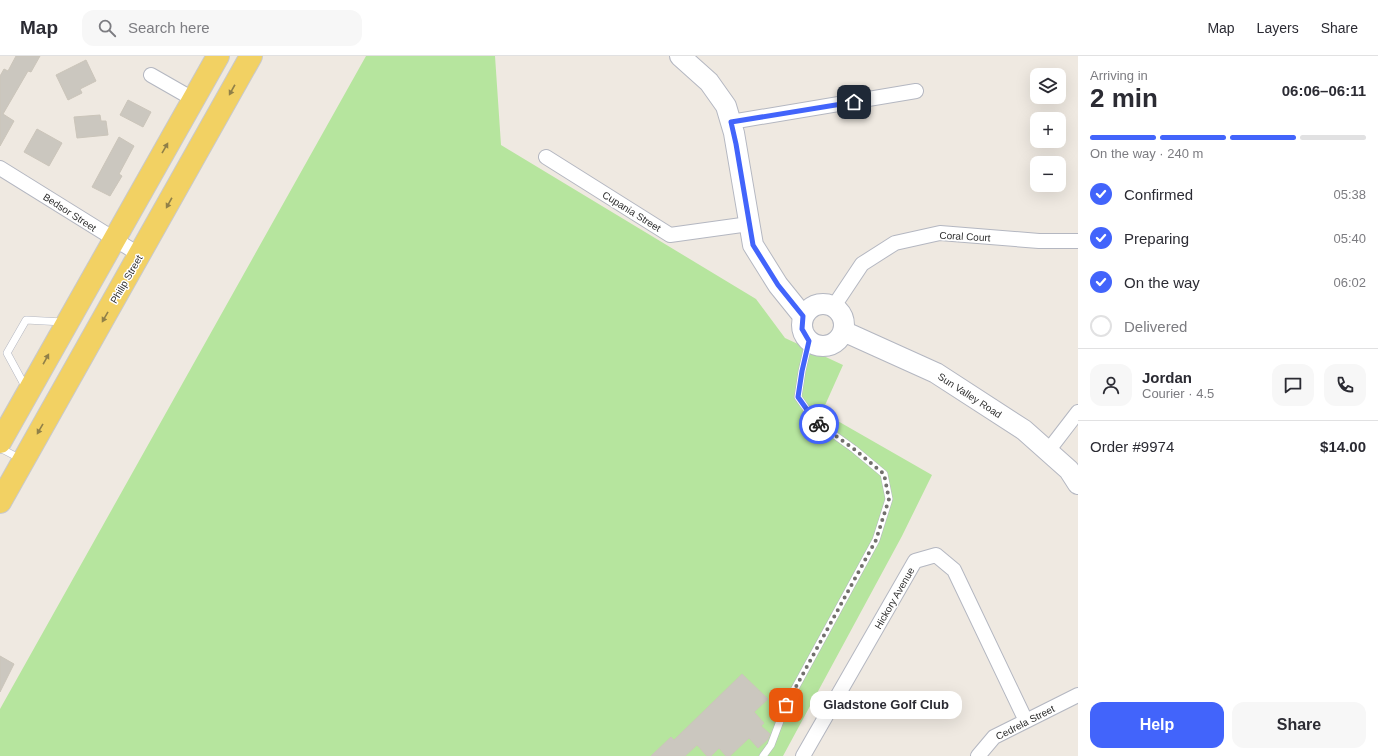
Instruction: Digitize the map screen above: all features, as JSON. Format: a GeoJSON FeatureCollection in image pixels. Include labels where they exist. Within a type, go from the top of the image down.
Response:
{"type":"FeatureCollection","features":[{"type":"Feature","properties":{"kind":"main road"},"geometry":{"type":"LineString","coordinates":[[0,442],[11,416],[28,392],[113,239],[218,56]]}},
{"type":"Feature","properties":{"kind":"main road","name":"Philip Street"},"geometry":{"type":"LineString","coordinates":[[0,502],[251,56]]}},
{"type":"Feature","properties":{"kind":"street"},"geometry":{"type":"LineString","coordinates":[[683,57],[709,82],[726,106],[731,122],[753,245],[778,285],[803,316]]}},
{"type":"Feature","properties":{"kind":"street"},"geometry":{"type":"LineString","coordinates":[[151,75],[193,99]]}},
{"type":"Feature","properties":{"kind":"street"},"geometry":{"type":"LineString","coordinates":[[731,122],[916,91]]}},
{"type":"Feature","properties":{"kind":"street","name":"Cupania Street"},"geometry":{"type":"LineString","coordinates":[[546,157],[670,235],[749,224]]}},
{"type":"Feature","properties":{"kind":"street","name":"Bedsor Street"},"geometry":{"type":"LineString","coordinates":[[0,168],[140,255]]}},
{"type":"Feature","properties":{"kind":"street","name":"Coral Court"},"geometry":{"type":"LineString","coordinates":[[834,306],[862,264],[895,243],[940,233],[1039,241],[1078,241]]}},
{"type":"Feature","properties":{"kind":"street"},"geometry":{"type":"LineString","coordinates":[[825,303],[834,306],[839,310],[843,317],[843,331],[833,344],[820,346],[809,341],[802,329],[803,316],[809,308],[816,304],[825,303]]}},
{"type":"Feature","properties":{"kind":"street","name":"Sun Valley Road"},"geometry":{"type":"LineString","coordinates":[[843,331],[936,373],[1024,430],[1069,470],[1078,484]]}},
{"type":"Feature","properties":{"kind":"street"},"geometry":{"type":"LineString","coordinates":[[1048,451],[1078,412]]}},
{"type":"Feature","properties":{"kind":"street","name":"Hickory Avenue"},"geometry":{"type":"LineString","coordinates":[[802,756],[915,561],[936,555],[954,570],[1026,721]]}},
{"type":"Feature","properties":{"kind":"street","name":"Cedrela Street"},"geometry":{"type":"LineString","coordinates":[[978,756],[994,737],[1078,695]]}},
{"type":"Feature","properties":{"kind":"lane"},"geometry":{"type":"LineString","coordinates":[[28,392],[7,353],[22,326],[26,320],[67,322]]}},
{"type":"Feature","properties":{"kind":"lane"},"geometry":{"type":"LineString","coordinates":[[763,756],[771,746],[786,705],[876,540],[889,499],[884,474],[854,449],[815,421],[798,397],[809,341]]}},
{"type":"Feature","properties":{"kind":"lane"},"geometry":{"type":"LineString","coordinates":[[0,448],[23,460]]}},
{"type":"Feature","properties":{"kind":"green space"},"geometry":{"type":"Polygon","coordinates":[[[366,56],[495,56],[501,145],[756,299],[785,338],[843,365],[822,412],[932,475],[902,536],[783,756],[0,756],[0,709],[366,56]]]}},
{"type":"Feature","properties":{"kind":"building"},"geometry":{"type":"Polygon","coordinates":[[[16,56],[40,56],[31,72],[28,71],[3,114],[14,121],[0,146],[0,76],[4,69],[8,71],[16,56]]]}},
{"type":"Feature","properties":{"kind":"building"},"geometry":{"type":"Polygon","coordinates":[[[86,60],[96,81],[80,89],[82,93],[68,100],[56,75],[86,60]]]}},
{"type":"Feature","properties":{"kind":"building"},"geometry":{"type":"Polygon","coordinates":[[[128,100],[151,112],[143,127],[120,115],[128,100]]]}},
{"type":"Feature","properties":{"kind":"building"},"geometry":{"type":"Polygon","coordinates":[[[100,115],[101,121],[106,121],[108,135],[77,138],[74,117],[100,115]]]}},
{"type":"Feature","properties":{"kind":"building"},"geometry":{"type":"Polygon","coordinates":[[[37,129],[62,143],[49,166],[24,152],[37,129]]]}},
{"type":"Feature","properties":{"kind":"building"},"geometry":{"type":"Polygon","coordinates":[[[119,137],[134,146],[119,174],[122,176],[110,196],[92,187],[119,137]]]}},
{"type":"Feature","properties":{"kind":"building"},"geometry":{"type":"Polygon","coordinates":[[[0,656],[14,664],[0,692],[0,656]]]}},
{"type":"Feature","properties":{"kind":"building"},"geometry":{"type":"Polygon","coordinates":[[[742,674],[768,699],[754,712],[764,723],[761,726],[770,734],[768,739],[758,748],[749,738],[730,756],[726,756],[719,748],[711,756],[707,756],[697,745],[685,756],[651,756],[671,737],[674,740],[742,674]]]}},
{"type":"Feature","properties":{"kind":"way so far"},"geometry":{"type":"LineString","coordinates":[[786,705],[876,540],[889,499],[884,474],[854,449],[819,424]]}},
{"type":"Feature","properties":{"kind":"place","name":"Gladstone Golf Club"},"geometry":{"type":"Point","coordinates":[786,705]}},
{"type":"Feature","properties":{"kind":"route"},"geometry":{"type":"LineString","coordinates":[[819,424],[815,421],[798,397],[809,341],[804,335],[802,329],[803,316],[778,285],[753,245],[731,122],[854,102]]}}]}
